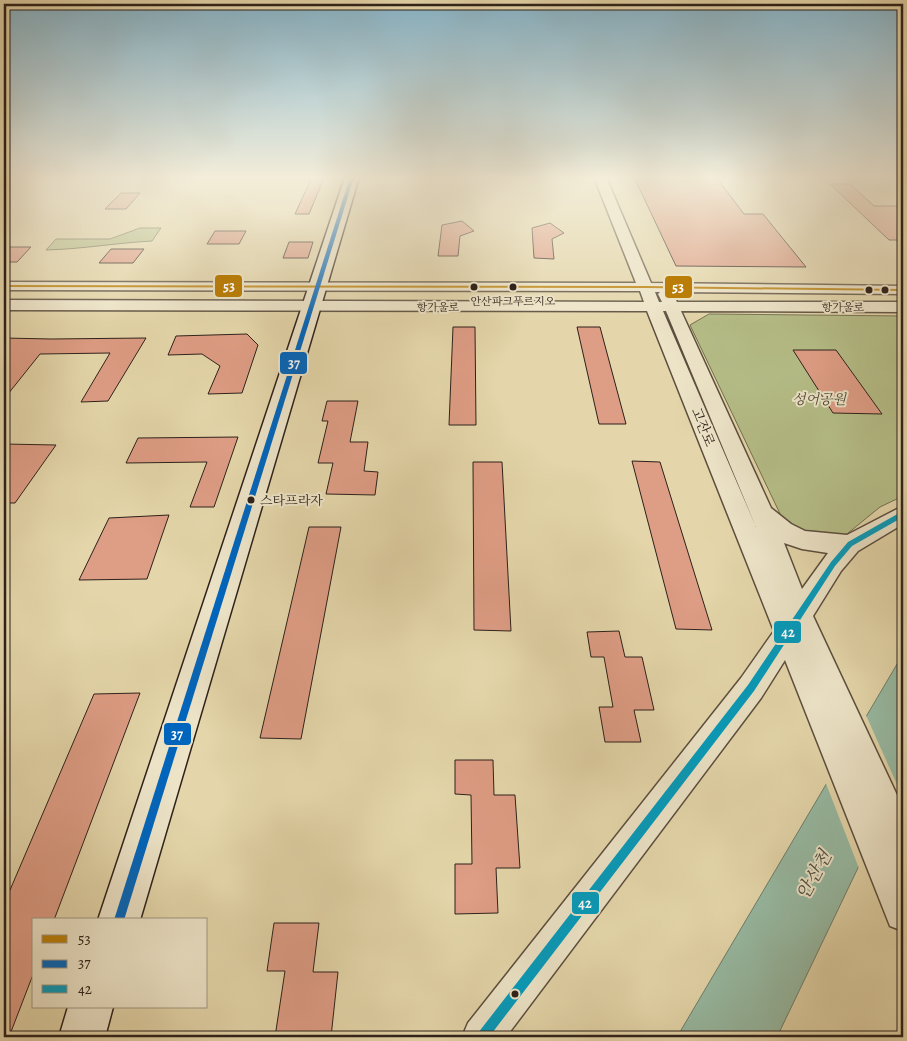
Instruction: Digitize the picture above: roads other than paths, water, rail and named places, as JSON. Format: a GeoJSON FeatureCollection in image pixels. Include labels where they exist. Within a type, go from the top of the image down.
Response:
{"type":"FeatureCollection","features":[{"type":"Feature","properties":{"kind":"main road"},"geometry":{"type":"LineString","coordinates":[[120,918],[337,226]]}},
{"type":"Feature","properties":{"kind":"main road"},"geometry":{"type":"LineString","coordinates":[[82,1037],[91,1008]]}},
{"type":"Feature","properties":{"kind":"street","name":"고잔로"},"geometry":{"type":"LineString","coordinates":[[624,226],[760,511],[793,624]]}},
{"type":"Feature","properties":{"kind":"street","name":"고잔로"},"geometry":{"type":"LineString","coordinates":[[632,226],[654,287]]}},
{"type":"Feature","properties":{"kind":"street","name":"항가울로"},"geometry":{"type":"LineString","coordinates":[[4,286],[663,307],[903,307]]}},
{"type":"Feature","properties":{"kind":"street","name":"항가울로"},"geometry":{"type":"LineString","coordinates":[[4,305],[654,287],[903,290]]}},
{"type":"Feature","properties":{"kind":"street","name":"고잔로"},"geometry":{"type":"LineString","coordinates":[[663,307],[812,667]]}},
{"type":"Feature","properties":{"kind":"street"},"geometry":{"type":"LineString","coordinates":[[760,511],[773,525],[789,536],[820,544],[850,544]]}},
{"type":"Feature","properties":{"kind":"street"},"geometry":{"type":"LineString","coordinates":[[482,1037],[751,688],[793,624],[850,544],[903,514]]}},
{"type":"Feature","properties":{"kind":"street"},"geometry":{"type":"LineString","coordinates":[[812,667],[903,844]]}},
{"type":"Feature","properties":{"kind":"street"},"geometry":{"type":"LineString","coordinates":[[812,667],[903,914]]}},
{"type":"Feature","properties":{"kind":"water","name":"안산천"},"geometry":{"type":"Polygon","coordinates":[[[903,654],[903,774],[777,1037],[677,1037],[903,654]]]}},
{"type":"Feature","properties":{"kind":"place","name":"안산파크푸르지오"},"geometry":{"type":"Point","coordinates":[513,287]}},
{"type":"Feature","properties":{"kind":"place","name":"스타프라자"},"geometry":{"type":"Point","coordinates":[251,500]}},
{"type":"Feature","properties":{"kind":"park label","name":"성어공원"},"geometry":{"type":"Point","coordinates":[819,399]}}]}
